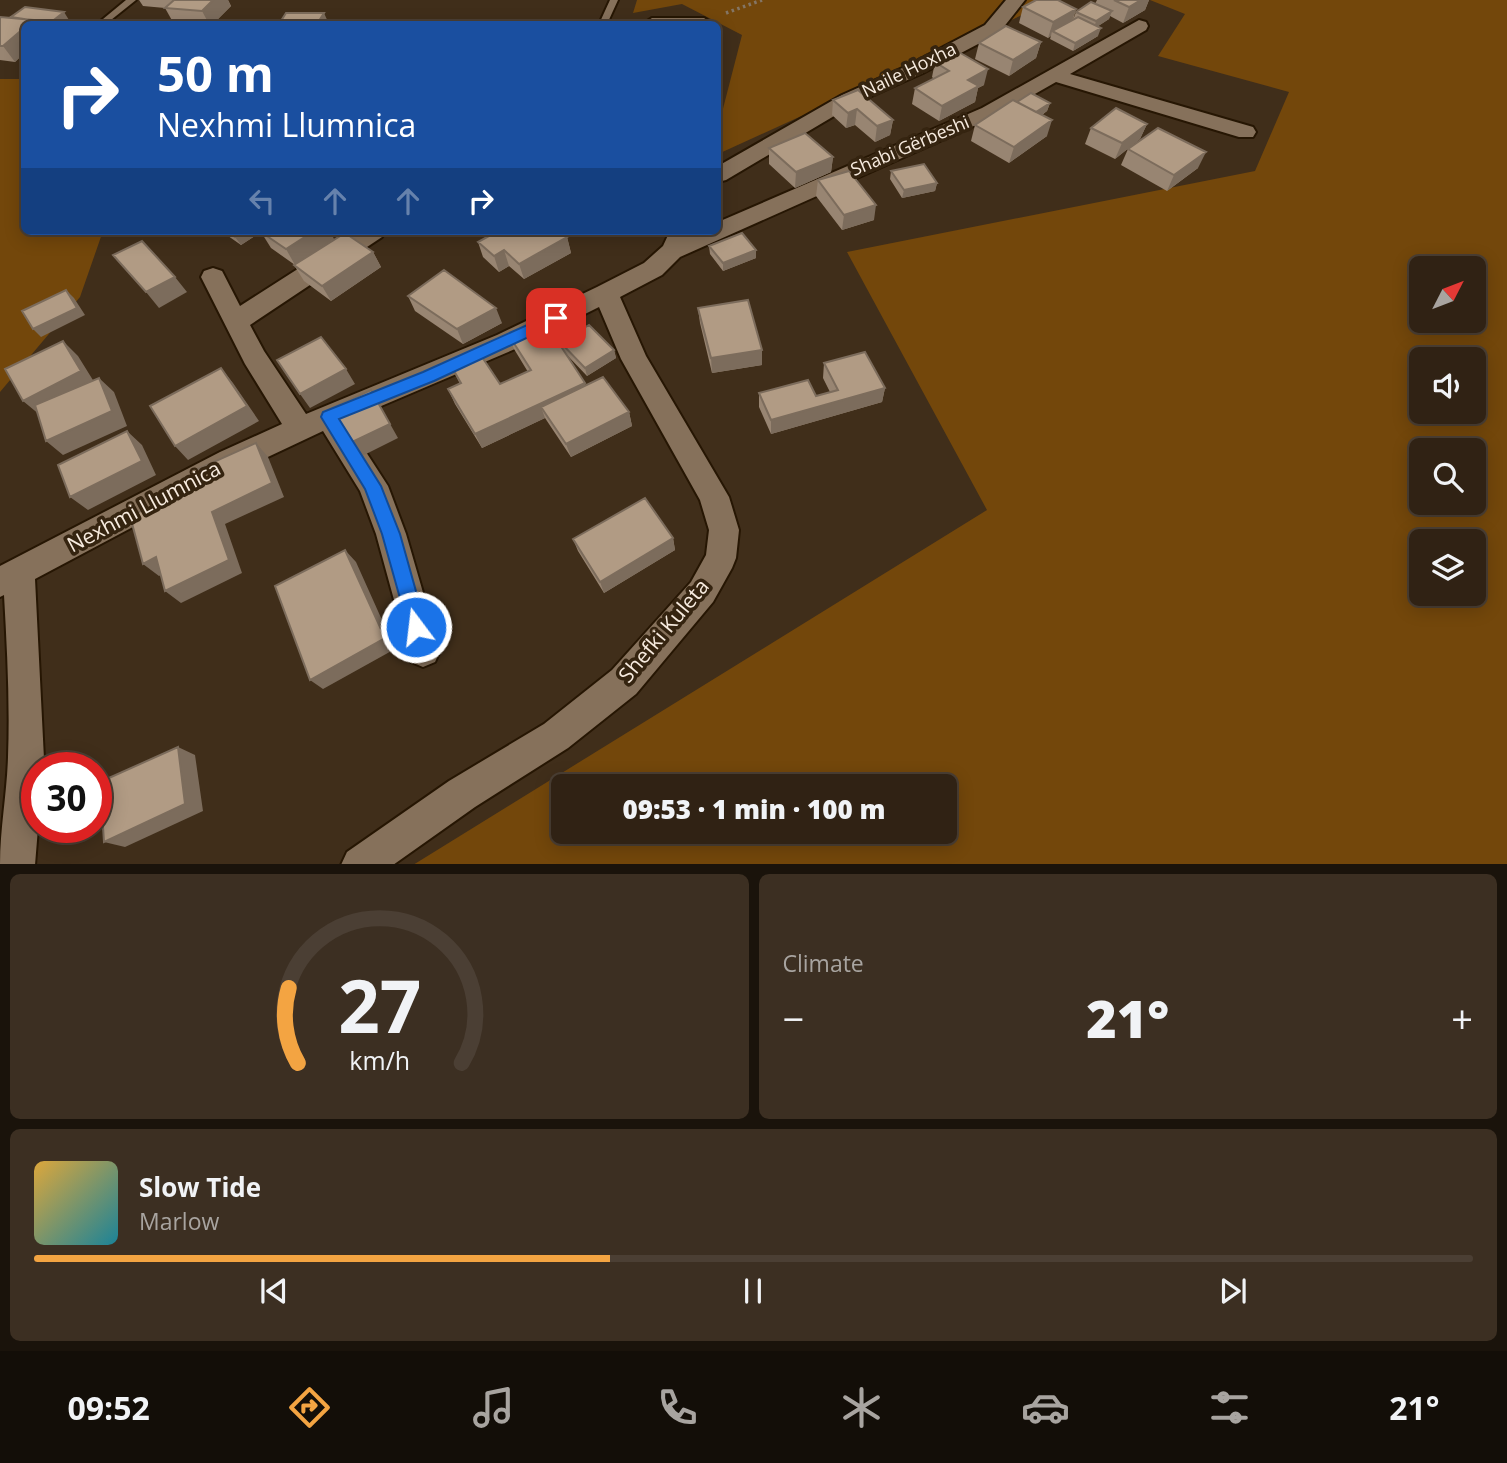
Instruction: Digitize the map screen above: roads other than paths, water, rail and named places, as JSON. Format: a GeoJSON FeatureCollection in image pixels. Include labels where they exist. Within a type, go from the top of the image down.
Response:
{"type":"FeatureCollection","features":[{"type":"Feature","properties":{"kind":"street","name":"Naile Hoxha"},"geometry":{"type":"LineString","coordinates":[[721,173],[818,116],[992,29],[1016,0]]}},
{"type":"Feature","properties":{"kind":"street","name":"Shabi Gërbeshi"},"geometry":{"type":"LineString","coordinates":[[721,223],[989,112],[1139,26]]}},
{"type":"Feature","properties":{"kind":"street"},"geometry":{"type":"LineString","coordinates":[[1053,75],[1246,132]]}},
{"type":"Feature","properties":{"kind":"street"},"geometry":{"type":"LineString","coordinates":[[235,322],[368,235]]}},
{"type":"Feature","properties":{"kind":"street","name":"Nexhmi Llumnica"},"geometry":{"type":"LineString","coordinates":[[9,578],[230,461],[300,428],[506,342],[606,293],[653,269],[678,241]]}},
{"type":"Feature","properties":{"kind":"street"},"geometry":{"type":"LineString","coordinates":[[213,277],[235,322],[300,428]]}},
{"type":"Feature","properties":{"kind":"street","name":"Shefki Kuleta"},"geometry":{"type":"LineString","coordinates":[[360,864],[462,793],[556,736],[624,682],[702,592],[721,558],[724,530],[714,497],[634,359],[606,293]]}},
{"type":"Feature","properties":{"kind":"street"},"geometry":{"type":"LineString","coordinates":[[329,417],[373,486],[391,534],[423,651]]}},
{"type":"Feature","properties":{"kind":"street"},"geometry":{"type":"LineString","coordinates":[[9,578],[24,652],[26,759],[16,864]]}},
{"type":"Feature","properties":{"kind":"lane"},"geometry":{"type":"LineString","coordinates":[[105,21],[132,0]]}},
{"type":"Feature","properties":{"kind":"lane"},"geometry":{"type":"LineString","coordinates":[[604,21],[614,0]]}}]}
